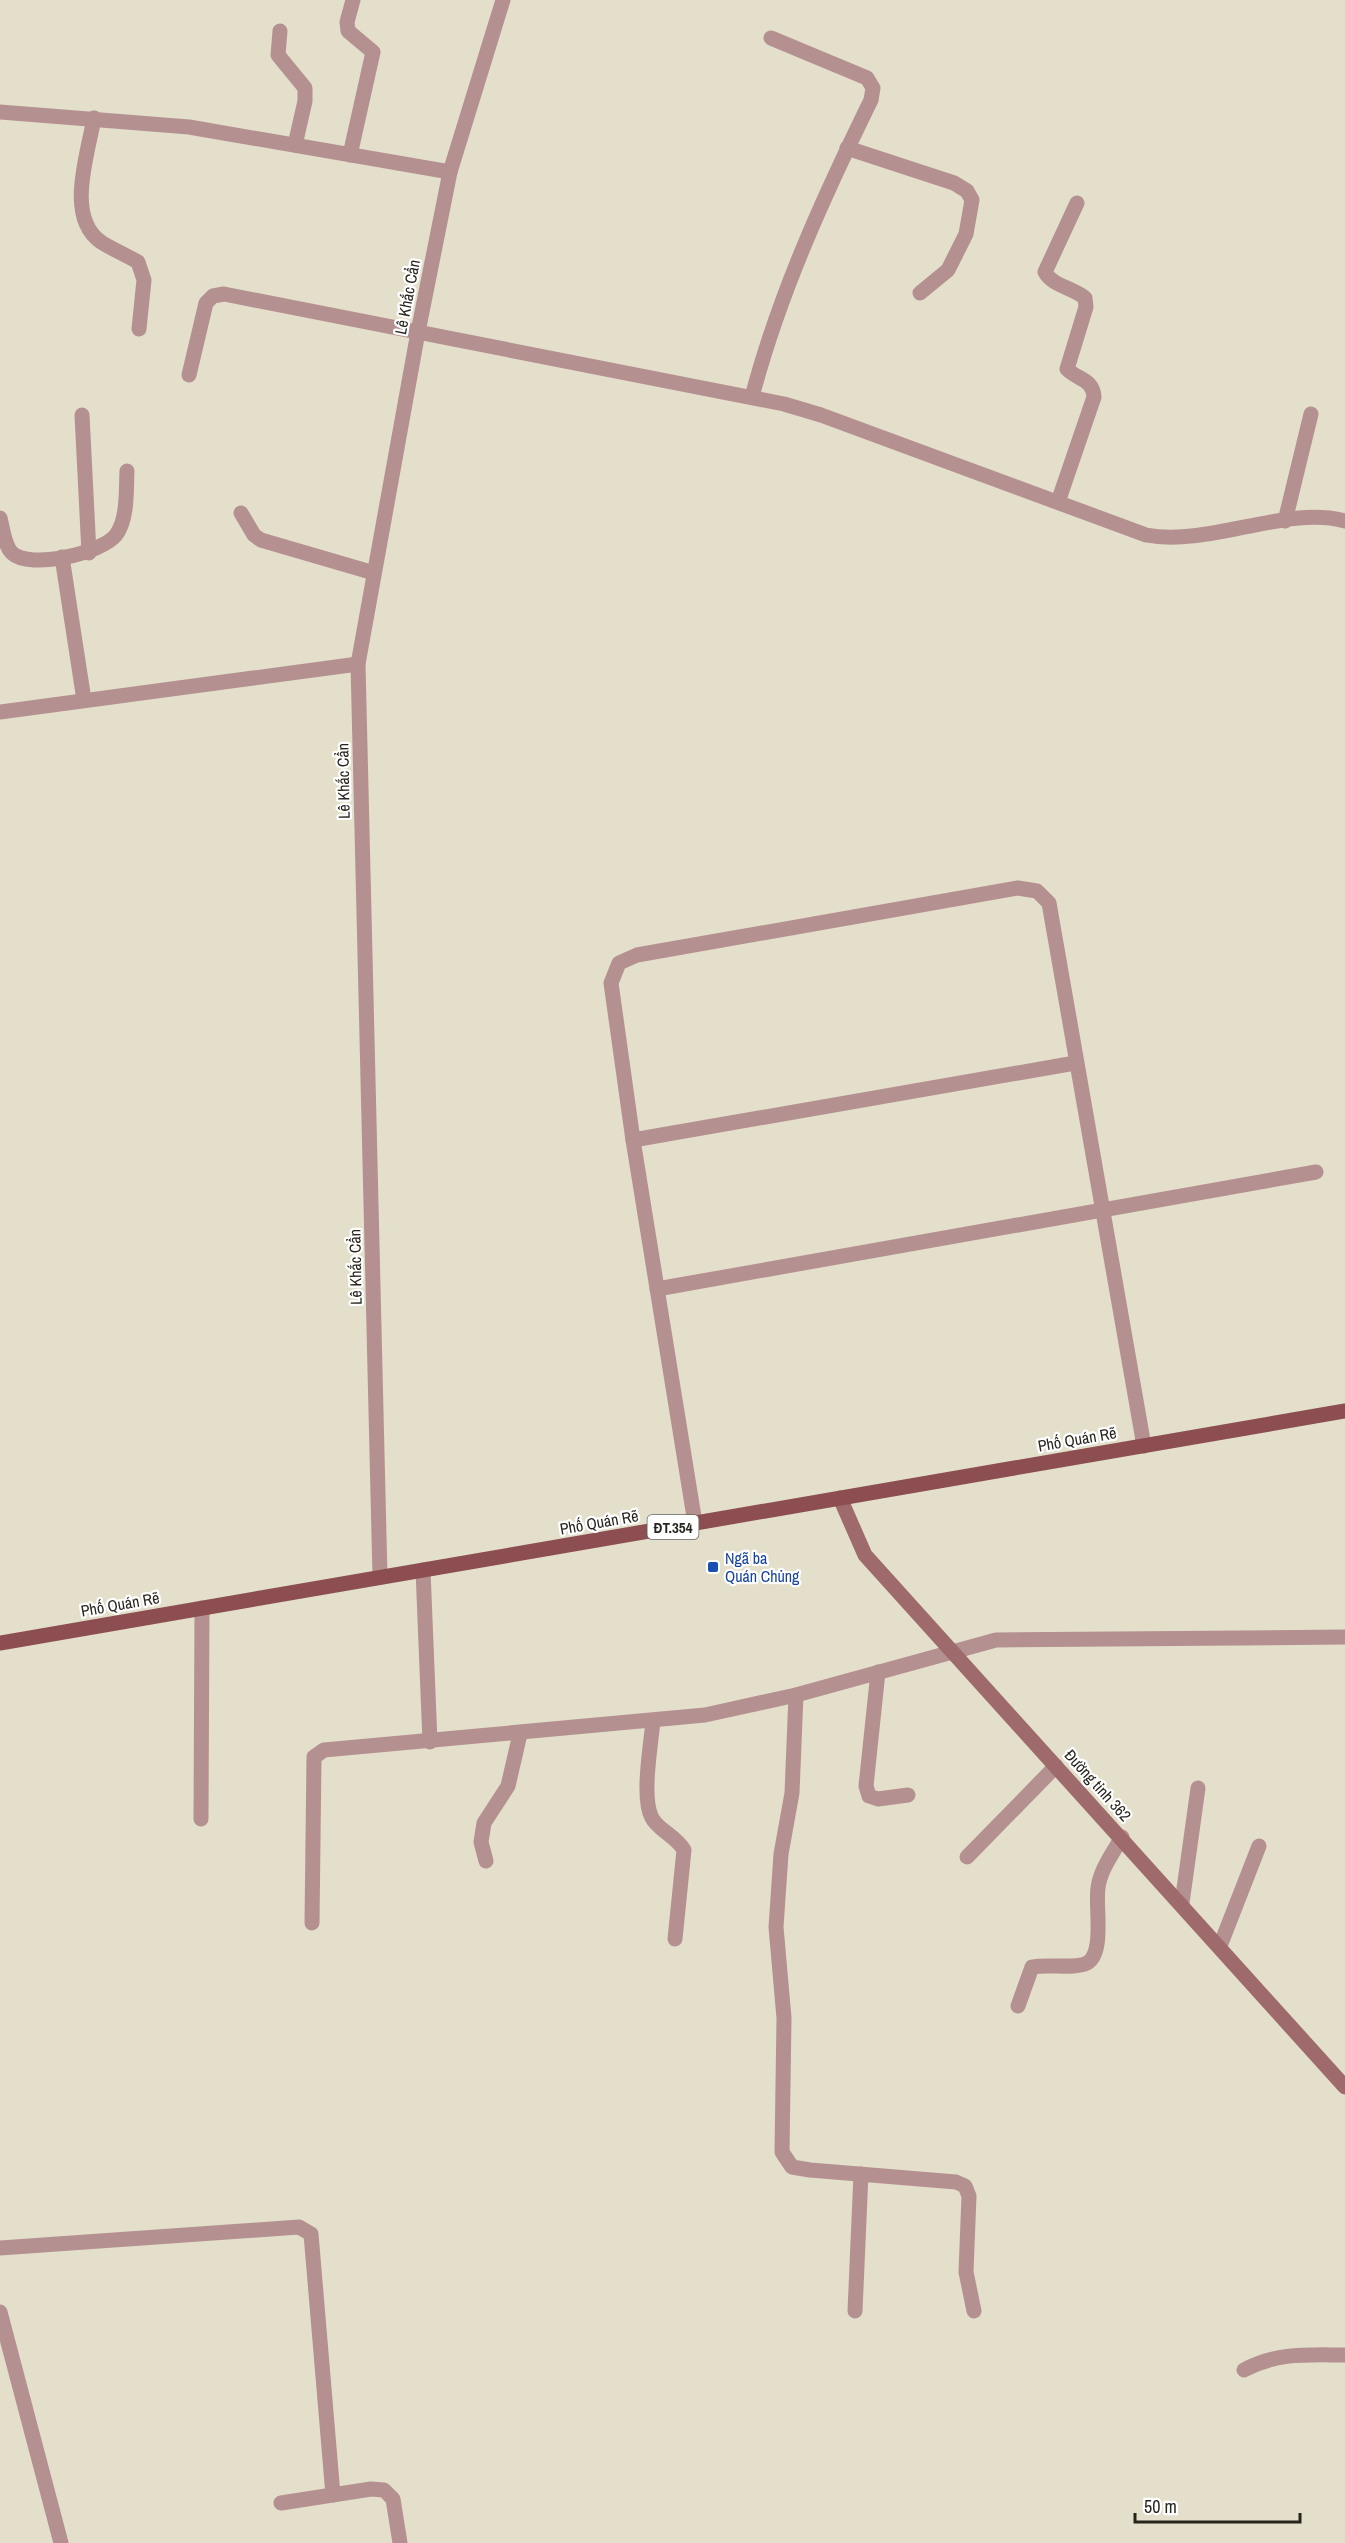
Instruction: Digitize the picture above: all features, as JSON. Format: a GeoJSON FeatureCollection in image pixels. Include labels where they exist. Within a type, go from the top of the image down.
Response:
{"type":"FeatureCollection","features":[{"type":"Feature","properties":{"kind":"main road","name":"Phố Quán Rẽ"},"geometry":{"type":"LineString","coordinates":[[0,1643],[1345,1412]]}},
{"type":"Feature","properties":{"kind":"main road","name":"Đường tỉnh 362"},"geometry":{"type":"LineString","coordinates":[[840,1498],[865,1555],[1182,1903],[1345,2087]]}},
{"type":"Feature","properties":{"kind":"street"},"geometry":{"type":"LineString","coordinates":[[350,155],[373,52],[348,31],[347,22],[353,0]]}},
{"type":"Feature","properties":{"kind":"street","name":"Lê Khắc Cẩn"},"geometry":{"type":"LineString","coordinates":[[380,1577],[358,664],[418,332],[450,172],[503,0]]}},
{"type":"Feature","properties":{"kind":"street"},"geometry":{"type":"LineString","coordinates":[[280,31],[278,56],[305,88],[305,101],[295,145]]}},
{"type":"Feature","properties":{"kind":"street"},"geometry":{"type":"LineString","coordinates":[[752,397],[762,361],[793,275],[847,148],[871,100],[873,88],[867,78],[771,38]]}},
{"type":"Feature","properties":{"kind":"street"},"geometry":{"type":"LineString","coordinates":[[0,112],[189,127],[450,172]]}},
{"type":"Feature","properties":{"kind":"street"},"geometry":{"type":"LineString","coordinates":[[94,118],[80,205],[85,224],[100,241],[138,262],[144,280],[139,329]]}},
{"type":"Feature","properties":{"kind":"street"},"geometry":{"type":"LineString","coordinates":[[847,148],[954,183],[967,191],[972,200],[966,234],[948,270],[920,293]]}},
{"type":"Feature","properties":{"kind":"street"},"geometry":{"type":"LineString","coordinates":[[1058,502],[1094,397],[1093,388],[1088,381],[1067,369],[1086,306],[1085,298],[1078,292],[1048,278],[1045,272],[1077,203]]}},
{"type":"Feature","properties":{"kind":"street"},"geometry":{"type":"LineString","coordinates":[[189,375],[206,303],[213,296],[224,294],[752,397],[821,415],[1146,535],[1163,538],[1319,517],[1345,521]]}},
{"type":"Feature","properties":{"kind":"street"},"geometry":{"type":"LineString","coordinates":[[1285,521],[1311,414]]}},
{"type":"Feature","properties":{"kind":"street"},"geometry":{"type":"LineString","coordinates":[[82,415],[89,553]]}},
{"type":"Feature","properties":{"kind":"street"},"geometry":{"type":"LineString","coordinates":[[0,518],[5,542],[13,554],[27,561],[89,553],[107,544],[117,533],[124,513],[128,471]]}},
{"type":"Feature","properties":{"kind":"street"},"geometry":{"type":"LineString","coordinates":[[241,513],[254,535],[261,540],[374,573]]}},
{"type":"Feature","properties":{"kind":"street"},"geometry":{"type":"LineString","coordinates":[[62,557],[84,700]]}},
{"type":"Feature","properties":{"kind":"street"},"geometry":{"type":"LineString","coordinates":[[0,712],[358,664]]}},
{"type":"Feature","properties":{"kind":"street"},"geometry":{"type":"LineString","coordinates":[[696,1523],[633,1140],[611,983],[619,963],[637,955],[1018,888],[1037,891],[1049,903],[1075,1063],[1144,1446]]}},
{"type":"Feature","properties":{"kind":"street"},"geometry":{"type":"LineString","coordinates":[[633,1140],[1075,1063]]}},
{"type":"Feature","properties":{"kind":"street"},"geometry":{"type":"LineString","coordinates":[[657,1288],[1316,1173]]}},
{"type":"Feature","properties":{"kind":"street"},"geometry":{"type":"LineString","coordinates":[[423,1570],[430,1742]]}},
{"type":"Feature","properties":{"kind":"street"},"geometry":{"type":"LineString","coordinates":[[201,1819],[202,1608]]}},
{"type":"Feature","properties":{"kind":"street"},"geometry":{"type":"LineString","coordinates":[[312,1923],[314,1757],[332,1748],[430,1742],[705,1715],[796,1695],[996,1640],[1345,1637]]}},
{"type":"Feature","properties":{"kind":"street"},"geometry":{"type":"LineString","coordinates":[[878,1672],[866,1786],[869,1796],[878,1799],[908,1795]]}},
{"type":"Feature","properties":{"kind":"street"},"geometry":{"type":"LineString","coordinates":[[796,1695],[792,1793],[782,1854],[776,1928],[784,2018],[782,2152],[792,2167],[956,2182],[965,2186],[969,2196],[966,2272],[974,2311]]}},
{"type":"Feature","properties":{"kind":"street"},"geometry":{"type":"LineString","coordinates":[[653,1721],[647,1806],[653,1821],[678,1839],[684,1850],[675,1939]]}},
{"type":"Feature","properties":{"kind":"street"},"geometry":{"type":"LineString","coordinates":[[486,1861],[481,1842],[484,1823],[508,1786],[520,1734]]}},
{"type":"Feature","properties":{"kind":"street"},"geometry":{"type":"LineString","coordinates":[[967,1857],[1056,1766]]}},
{"type":"Feature","properties":{"kind":"street"},"geometry":{"type":"LineString","coordinates":[[1182,1903],[1198,1788]]}},
{"type":"Feature","properties":{"kind":"street"},"geometry":{"type":"LineString","coordinates":[[1018,2006],[1032,1967],[1085,1965],[1093,1959],[1098,1948],[1098,1887],[1102,1871],[1122,1838]]}},
{"type":"Feature","properties":{"kind":"street"},"geometry":{"type":"LineString","coordinates":[[1220,1946],[1258,1846]]}},
{"type":"Feature","properties":{"kind":"street"},"geometry":{"type":"LineString","coordinates":[[855,2311],[861,2174]]}},
{"type":"Feature","properties":{"kind":"street"},"geometry":{"type":"LineString","coordinates":[[0,2248],[299,2227],[311,2234],[333,2495]]}},
{"type":"Feature","properties":{"kind":"street"},"geometry":{"type":"LineString","coordinates":[[0,2312],[61,2543]]}},
{"type":"Feature","properties":{"kind":"street"},"geometry":{"type":"LineString","coordinates":[[1244,2370],[1262,2360],[1281,2355],[1345,2355]]}},
{"type":"Feature","properties":{"kind":"street"},"geometry":{"type":"LineString","coordinates":[[281,2503],[371,2489],[384,2490],[393,2499],[400,2543]]}},
{"type":"Feature","properties":{"kind":"place","name":"Ngã ba Quán Chủng"},"geometry":{"type":"Point","coordinates":[713,1567]}}]}
